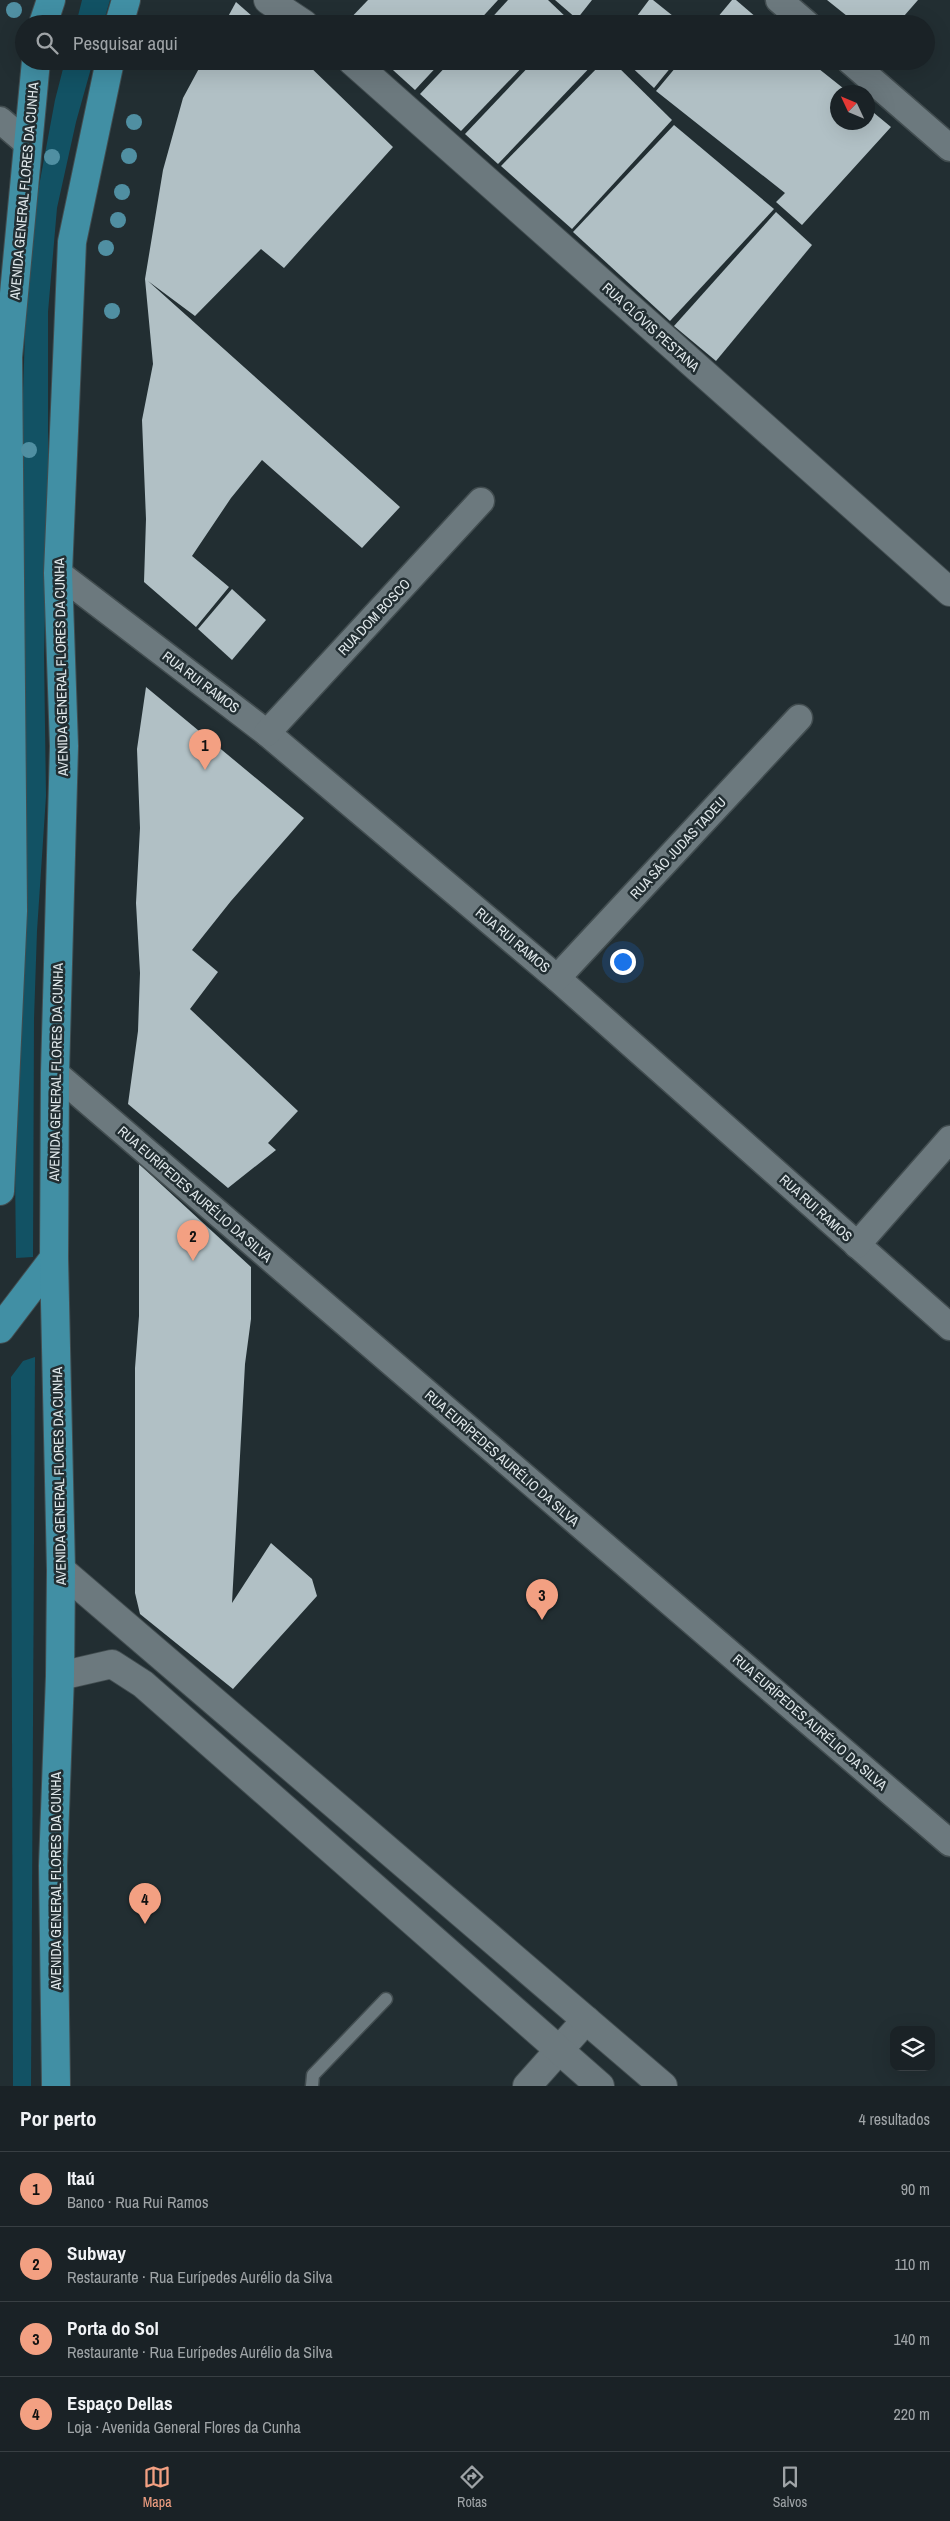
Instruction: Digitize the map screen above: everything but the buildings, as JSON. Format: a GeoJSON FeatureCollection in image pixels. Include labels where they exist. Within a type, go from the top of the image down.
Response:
{"type":"FeatureCollection","features":[{"type":"Feature","properties":{"kind":"main road"},"geometry":{"type":"LineString","coordinates":[[45,15],[51,0]]}},
{"type":"Feature","properties":{"kind":"main road"},"geometry":{"type":"LineString","coordinates":[[122,15],[126,0]]}},
{"type":"Feature","properties":{"kind":"main road"},"geometry":{"type":"LineString","coordinates":[[268,0],[290,15]]}},
{"type":"Feature","properties":{"kind":"main road","name":"AVENIDA GENERAL FLORES DA CUNHA"},"geometry":{"type":"LineString","coordinates":[[0,1191],[13,911],[4,479],[8,357],[35,70]]}},
{"type":"Feature","properties":{"kind":"main road","name":"AVENIDA GENERAL FLORES DA CUNHA"},"geometry":{"type":"LineString","coordinates":[[56,2086],[53,1866],[60,1676],[61,1570],[54,1258],[55,1073],[64,746],[58,573],[72,242],[108,70]]}},
{"type":"Feature","properties":{"kind":"main road","name":"RUA CLÓVIS PESTANA"},"geometry":{"type":"LineString","coordinates":[[362,70],[950,592]]}},
{"type":"Feature","properties":{"kind":"main road"},"geometry":{"type":"LineString","coordinates":[[0,1329],[54,1258]]}},
{"type":"Feature","properties":{"kind":"main road"},"geometry":{"type":"LineString","coordinates":[[61,1570],[663,2086]]}},
{"type":"Feature","properties":{"kind":"main road"},"geometry":{"type":"LineString","coordinates":[[60,1676],[112,1664],[143,1684],[600,2086]]}},
{"type":"Feature","properties":{"kind":"main road"},"geometry":{"type":"LineString","coordinates":[[527,2086],[586,2020]]}},
{"type":"Feature","properties":{"kind":"street"},"geometry":{"type":"LineString","coordinates":[[779,0],[796,15]]}},
{"type":"Feature","properties":{"kind":"street"},"geometry":{"type":"LineString","coordinates":[[860,70],[950,148]]}},
{"type":"Feature","properties":{"kind":"street"},"geometry":{"type":"LineString","coordinates":[[0,120],[28,144]]}},
{"type":"Feature","properties":{"kind":"street","name":"RUA DOM BOSCO"},"geometry":{"type":"LineString","coordinates":[[267,733],[481,501]]}},
{"type":"Feature","properties":{"kind":"street","name":"RUA RUI RAMOS"},"geometry":{"type":"LineString","coordinates":[[58,573],[267,733],[557,978],[950,1327]]}},
{"type":"Feature","properties":{"kind":"street","name":"RUA SÃO JUDAS TADEU"},"geometry":{"type":"LineString","coordinates":[[557,978],[799,718]]}},
{"type":"Feature","properties":{"kind":"street","name":"RUA EURÍPEDES AURÉLIO DA SILVA"},"geometry":{"type":"LineString","coordinates":[[55,1073],[950,1843]]}},
{"type":"Feature","properties":{"kind":"street"},"geometry":{"type":"LineString","coordinates":[[857,1245],[950,1139]]}},
{"type":"Feature","properties":{"kind":"lane"},"geometry":{"type":"LineString","coordinates":[[312,2086],[313,2075],[386,1999]]}},
{"type":"Feature","properties":{"kind":"shaded area"},"geometry":{"type":"Polygon","coordinates":[[[82,0],[110,0],[106,15],[78,15],[82,0]]]}},
{"type":"Feature","properties":{"kind":"shaded area"},"geometry":{"type":"Polygon","coordinates":[[[63,70],[90,70],[76,122],[57,208],[48,312],[48,488],[44,655],[46,796],[37,931],[34,1019],[33,1257],[16,1258],[14,1083],[20,487],[26,301],[34,213],[55,100],[63,70]]]}},
{"type":"Feature","properties":{"kind":"shaded area"},"geometry":{"type":"Polygon","coordinates":[[[35,1357],[31,2086],[13,2086],[11,1377],[23,1361],[35,1357]]]}},
{"type":"Feature","properties":{"kind":"place","name":"Itaú"},"geometry":{"type":"Point","coordinates":[205,770]}},
{"type":"Feature","properties":{"kind":"place","name":"Subway"},"geometry":{"type":"Point","coordinates":[193,1261]}},
{"type":"Feature","properties":{"kind":"place","name":"Porta do Sol"},"geometry":{"type":"Point","coordinates":[542,1620]}},
{"type":"Feature","properties":{"kind":"place","name":"Espaço Dellas"},"geometry":{"type":"Point","coordinates":[145,1924]}}]}
